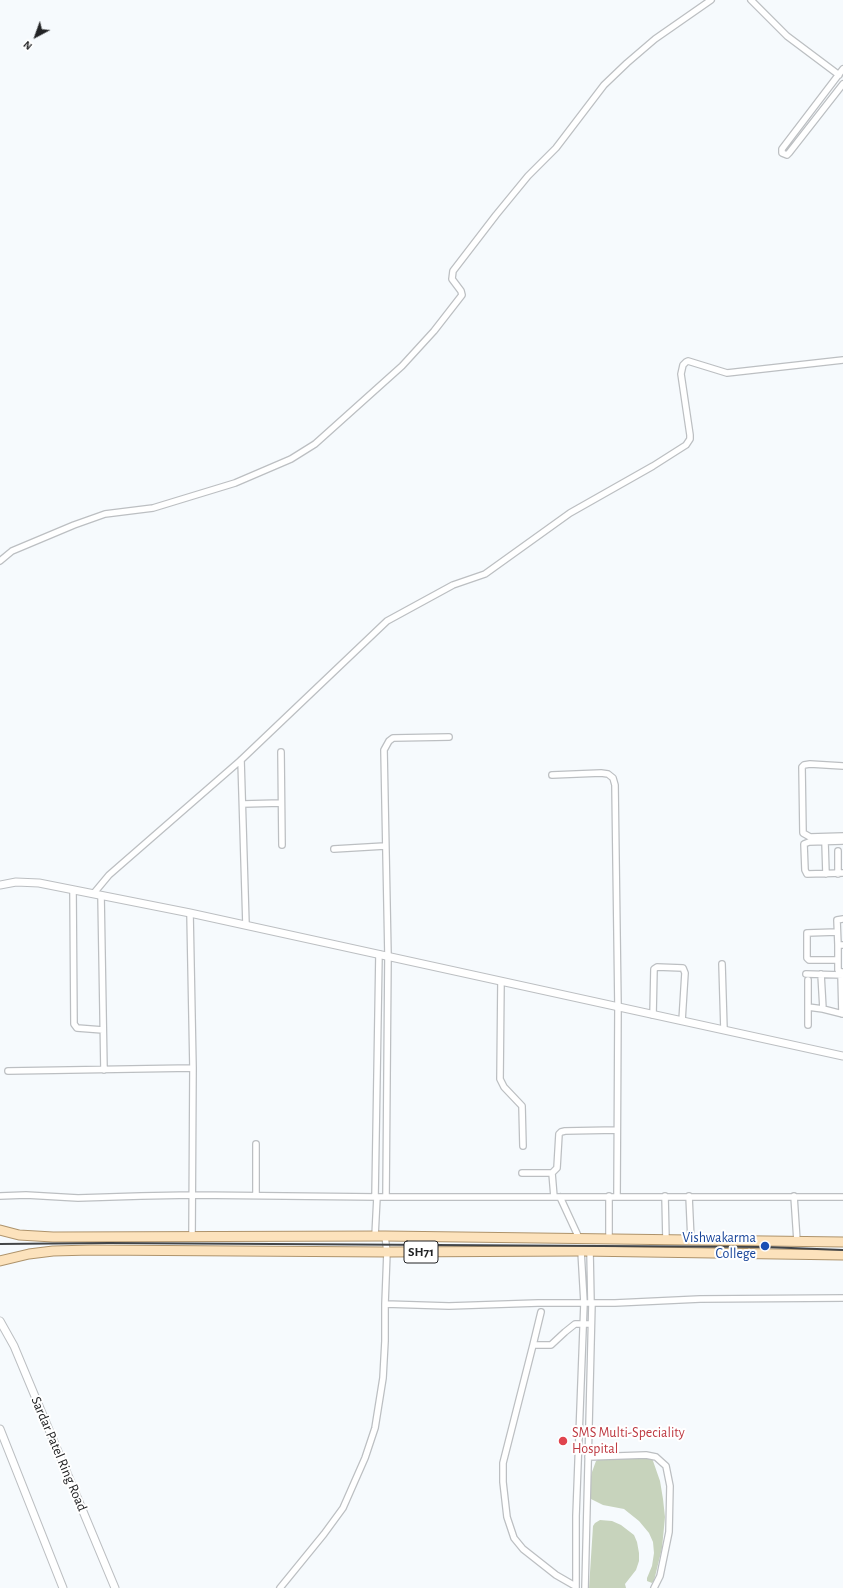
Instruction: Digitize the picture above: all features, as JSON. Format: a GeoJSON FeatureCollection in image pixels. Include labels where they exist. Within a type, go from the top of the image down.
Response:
{"type":"FeatureCollection","features":[{"type":"Feature","properties":{"kind":"main road","name":"SH71"},"geometry":{"type":"LineString","coordinates":[[0,1230],[26,1236],[385,1236],[843,1242]]}},
{"type":"Feature","properties":{"kind":"main road","name":"SH71"},"geometry":{"type":"LineString","coordinates":[[0,1262],[29,1254],[91,1250],[387,1252],[586,1251],[843,1255]]}},
{"type":"Feature","properties":{"kind":"street"},"geometry":{"type":"LineString","coordinates":[[0,561],[12,551],[104,514],[152,508],[235,483],[291,459],[315,444],[402,366],[434,331],[462,295],[461,291],[452,279],[453,271],[528,176],[556,148],[604,85],[655,39],[711,0]]}},
{"type":"Feature","properties":{"kind":"street"},"geometry":{"type":"LineString","coordinates":[[751,0],[787,36],[839,75]]}},
{"type":"Feature","properties":{"kind":"street"},"geometry":{"type":"LineString","coordinates":[[843,69],[782,149],[782,153],[787,155],[789,153],[843,84]]}},
{"type":"Feature","properties":{"kind":"street"},"geometry":{"type":"LineString","coordinates":[[104,1070],[97,894],[109,875],[241,760],[387,621],[453,585],[485,574],[570,513],[653,466],[686,445],[690,435],[681,374],[683,365],[686,362],[688,361],[727,373],[843,360]]}},
{"type":"Feature","properties":{"kind":"street"},"geometry":{"type":"LineString","coordinates":[[386,1197],[388,956],[384,750],[386,745],[393,738],[449,737]]}},
{"type":"Feature","properties":{"kind":"street"},"geometry":{"type":"LineString","coordinates":[[281,752],[282,845]]}},
{"type":"Feature","properties":{"kind":"street"},"geometry":{"type":"LineString","coordinates":[[241,760],[246,925]]}},
{"type":"Feature","properties":{"kind":"street"},"geometry":{"type":"LineString","coordinates":[[843,766],[810,764],[804,765],[802,768],[804,833],[810,837],[843,836]]}},
{"type":"Feature","properties":{"kind":"street"},"geometry":{"type":"LineString","coordinates":[[552,775],[608,774],[613,778],[615,785],[618,1007],[617,1196]]}},
{"type":"Feature","properties":{"kind":"street"},"geometry":{"type":"LineString","coordinates":[[243,804],[281,803]]}},
{"type":"Feature","properties":{"kind":"street"},"geometry":{"type":"LineString","coordinates":[[838,851],[841,874],[810,874],[805,870],[805,843],[843,841]]}},
{"type":"Feature","properties":{"kind":"street"},"geometry":{"type":"LineString","coordinates":[[825,842],[826,874]]}},
{"type":"Feature","properties":{"kind":"street"},"geometry":{"type":"LineString","coordinates":[[334,849],[385,846]]}},
{"type":"Feature","properties":{"kind":"street"},"geometry":{"type":"LineString","coordinates":[[0,885],[16,882],[39,883],[97,894],[246,925],[843,1056]]}},
{"type":"Feature","properties":{"kind":"street"},"geometry":{"type":"LineString","coordinates":[[73,890],[74,1024],[77,1028],[103,1030]]}},
{"type":"Feature","properties":{"kind":"street"},"geometry":{"type":"LineString","coordinates":[[190,913],[193,1068],[192,1237]]}},
{"type":"Feature","properties":{"kind":"street"},"geometry":{"type":"LineString","coordinates":[[808,1007],[843,1014],[842,974],[839,970],[838,960],[840,945],[837,932],[837,919],[843,919]]}},
{"type":"Feature","properties":{"kind":"street"},"geometry":{"type":"LineString","coordinates":[[837,932],[807,934],[806,950],[807,958],[809,960],[838,960]]}},
{"type":"Feature","properties":{"kind":"street"},"geometry":{"type":"LineString","coordinates":[[375,1236],[379,954]]}},
{"type":"Feature","properties":{"kind":"street"},"geometry":{"type":"LineString","coordinates":[[722,964],[724,1030]]}},
{"type":"Feature","properties":{"kind":"street"},"geometry":{"type":"LineString","coordinates":[[653,1015],[654,969],[657,967],[683,968],[682,1021]]}},
{"type":"Feature","properties":{"kind":"street"},"geometry":{"type":"LineString","coordinates":[[806,974],[842,974]]}},
{"type":"Feature","properties":{"kind":"street"},"geometry":{"type":"LineString","coordinates":[[821,974],[823,1009]]}},
{"type":"Feature","properties":{"kind":"street"},"geometry":{"type":"LineString","coordinates":[[808,980],[808,1025]]}},
{"type":"Feature","properties":{"kind":"street"},"geometry":{"type":"LineString","coordinates":[[501,981],[500,1079],[504,1088],[522,1106],[523,1146]]}},
{"type":"Feature","properties":{"kind":"street"},"geometry":{"type":"LineString","coordinates":[[8,1072],[193,1068]]}},
{"type":"Feature","properties":{"kind":"street"},"geometry":{"type":"LineString","coordinates":[[522,1173],[552,1173],[557,1168],[561,1132],[617,1130]]}},
{"type":"Feature","properties":{"kind":"street"},"geometry":{"type":"LineString","coordinates":[[256,1144],[256,1195]]}},
{"type":"Feature","properties":{"kind":"street"},"geometry":{"type":"LineString","coordinates":[[552,1173],[557,1197],[579,1238]]}},
{"type":"Feature","properties":{"kind":"street"},"geometry":{"type":"LineString","coordinates":[[0,1196],[26,1195],[78,1198],[192,1195],[376,1197],[843,1197]]}},
{"type":"Feature","properties":{"kind":"street"},"geometry":{"type":"LineString","coordinates":[[609,1196],[609,1239]]}},
{"type":"Feature","properties":{"kind":"street"},"geometry":{"type":"LineString","coordinates":[[665,1196],[666,1240]]}},
{"type":"Feature","properties":{"kind":"street"},"geometry":{"type":"LineString","coordinates":[[689,1196],[691,1240]]}},
{"type":"Feature","properties":{"kind":"street"},"geometry":{"type":"LineString","coordinates":[[794,1196],[797,1242]]}},
{"type":"Feature","properties":{"kind":"street"},"geometry":{"type":"LineString","coordinates":[[280,1588],[343,1508],[365,1458],[375,1428],[383,1378],[385,1341],[387,1252],[385,1236]]}},
{"type":"Feature","properties":{"kind":"street"},"geometry":{"type":"LineString","coordinates":[[576,1587],[576,1515],[586,1251]]}},
{"type":"Feature","properties":{"kind":"street"},"geometry":{"type":"LineString","coordinates":[[585,1588],[592,1303],[586,1251]]}},
{"type":"Feature","properties":{"kind":"street"},"geometry":{"type":"LineString","coordinates":[[385,1304],[449,1306],[700,1299],[843,1298]]}},
{"type":"Feature","properties":{"kind":"street"},"geometry":{"type":"LineString","coordinates":[[541,1312],[503,1463],[503,1482],[507,1517],[514,1538],[523,1549],[556,1575],[576,1587]]}},
{"type":"Feature","properties":{"kind":"street","name":"Sardar Patel Ring Road"},"geometry":{"type":"LineString","coordinates":[[0,1321],[14,1346],[115,1588]]}},
{"type":"Feature","properties":{"kind":"street"},"geometry":{"type":"LineString","coordinates":[[533,1345],[551,1345],[575,1324],[591,1324]]}},
{"type":"Feature","properties":{"kind":"street"},"geometry":{"type":"LineString","coordinates":[[0,1428],[63,1588]]}},
{"type":"Feature","properties":{"kind":"street"},"geometry":{"type":"LineString","coordinates":[[588,1457],[646,1455],[656,1457],[666,1466],[670,1486],[669,1532],[660,1576],[654,1588]]}},
{"type":"Feature","properties":{"kind":"street"},"geometry":{"type":"LineString","coordinates":[[576,1515],[586,1515]]}},
{"type":"Feature","properties":{"kind":"green space"},"geometry":{"type":"Polygon","coordinates":[[[639,1453],[652,1458],[660,1481],[665,1517],[662,1548],[654,1581],[652,1583],[647,1581],[652,1566],[654,1553],[653,1542],[649,1533],[639,1521],[624,1509],[603,1505],[591,1499],[590,1481],[596,1461],[600,1459],[639,1453]]]}},
{"type":"Feature","properties":{"kind":"green space"},"geometry":{"type":"Polygon","coordinates":[[[600,1520],[612,1521],[621,1525],[634,1535],[637,1542],[639,1561],[636,1570],[625,1584],[626,1588],[589,1588],[593,1526],[600,1520]]]}},
{"type":"Feature","properties":{"kind":"railway"},"geometry":{"type":"LineString","coordinates":[[0,1244],[109,1243],[765,1247],[843,1250]]}},
{"type":"Feature","properties":{"kind":"place","name":"Vishwakarma College"},"geometry":{"type":"Point","coordinates":[765,1246]}},
{"type":"Feature","properties":{"kind":"place","name":"SMS Multi-Speciality Hospital"},"geometry":{"type":"Point","coordinates":[563,1441]}}]}
